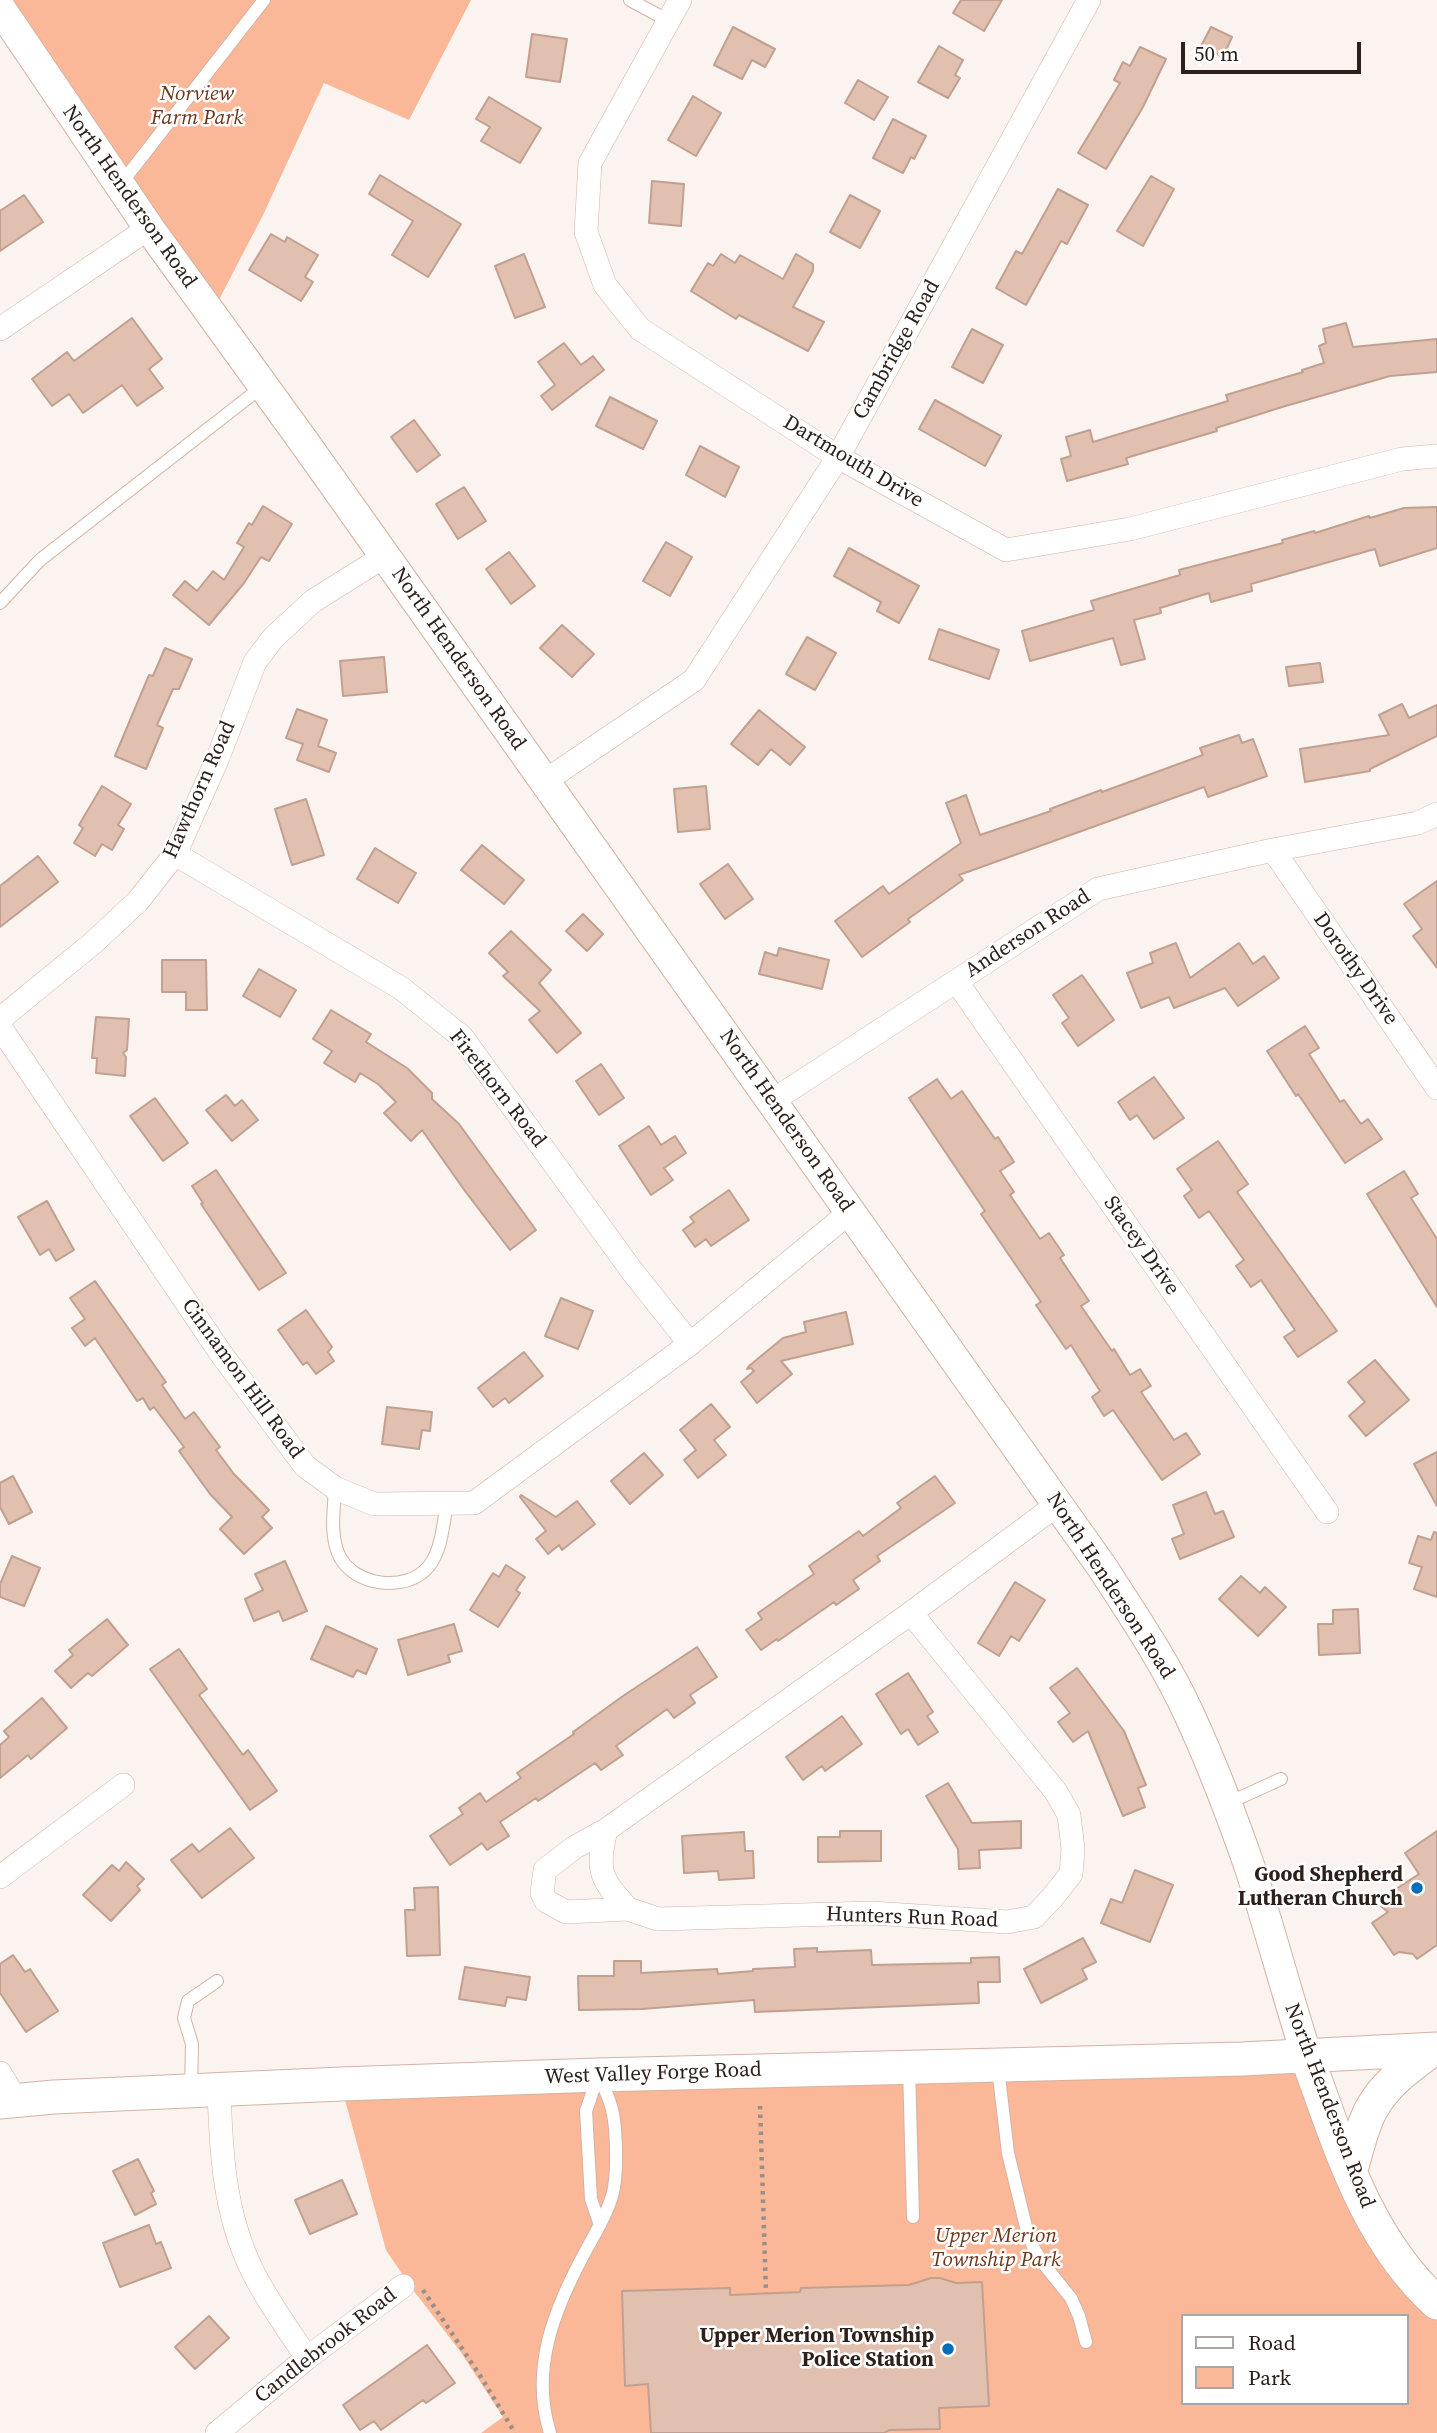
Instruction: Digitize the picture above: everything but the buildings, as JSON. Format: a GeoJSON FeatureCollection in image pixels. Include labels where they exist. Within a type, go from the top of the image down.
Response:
{"type":"FeatureCollection","features":[{"type":"Feature","properties":{"kind":"main road","name":"West Valley Forge Road"},"geometry":{"type":"LineString","coordinates":[[5,2092],[205,2090],[598,2076],[1307,2057],[1434,2050]]}},
{"type":"Feature","properties":{"kind":"main road"},"geometry":{"type":"LineString","coordinates":[[1350,2172],[1370,2110],[1398,2077],[1434,2050]]}},
{"type":"Feature","properties":{"kind":"main road","name":"North Henderson Road"},"geometry":{"type":"LineString","coordinates":[[1307,2057],[1350,2172],[1378,2231],[1412,2278],[1437,2303]]}},
{"type":"Feature","properties":{"kind":"street","name":"Dartmouth Drive"},"geometry":{"type":"LineString","coordinates":[[680,0],[590,163],[586,232],[606,285],[640,328],[838,457],[1006,550],[1130,529],[1394,461],[1437,456]]}},
{"type":"Feature","properties":{"kind":"street","name":"Cambridge Road"},"geometry":{"type":"LineString","coordinates":[[544,781],[694,680],[838,457],[1089,0]]}},
{"type":"Feature","properties":{"kind":"street","name":"North Henderson Road"},"geometry":{"type":"LineString","coordinates":[[0,8],[149,228],[1102,1567],[1167,1670],[1189,1714],[1249,1866],[1307,2057]]}},
{"type":"Feature","properties":{"kind":"street"},"geometry":{"type":"LineString","coordinates":[[0,329],[149,228]]}},
{"type":"Feature","properties":{"kind":"street","name":"Hawthorn Road"},"geometry":{"type":"LineString","coordinates":[[0,1019],[120,918],[138,901],[175,855],[217,760],[255,662],[273,638],[313,601],[385,556]]}},
{"type":"Feature","properties":{"kind":"street","name":"Anderson Road"},"geometry":{"type":"LineString","coordinates":[[772,1101],[1098,889],[1273,850],[1418,823],[1437,814]]}},
{"type":"Feature","properties":{"kind":"street","name":"Dorothy Drive"},"geometry":{"type":"LineString","coordinates":[[1273,850],[1437,1088]]}},
{"type":"Feature","properties":{"kind":"street","name":"Firethorn Road"},"geometry":{"type":"LineString","coordinates":[[175,855],[401,988],[462,1037],[632,1271],[690,1344]]}},
{"type":"Feature","properties":{"kind":"street","name":"Stacey Drive"},"geometry":{"type":"LineString","coordinates":[[956,981],[1327,1512]]}},
{"type":"Feature","properties":{"kind":"street","name":"Cinnamon Hill Road"},"geometry":{"type":"LineString","coordinates":[[0,1027],[222,1355],[305,1466],[335,1488],[374,1504],[474,1503],[690,1344],[850,1212]]}},
{"type":"Feature","properties":{"kind":"street","name":"Hunters Run Road"},"geometry":{"type":"LineString","coordinates":[[911,1613],[1056,1792],[1069,1815],[1073,1849],[1071,1874],[1034,1917],[1007,1922],[872,1913],[658,1919],[628,1909],[566,1912],[547,1901],[542,1893],[545,1871],[575,1847],[606,1830],[911,1613],[1058,1504]]}},
{"type":"Feature","properties":{"kind":"street"},"geometry":{"type":"LineString","coordinates":[[0,1877],[123,1784]]}},
{"type":"Feature","properties":{"kind":"street"},"geometry":{"type":"LineString","coordinates":[[606,1830],[600,1857],[606,1885],[628,1909]]}},
{"type":"Feature","properties":{"kind":"street"},"geometry":{"type":"LineString","coordinates":[[205,2090],[238,2236],[266,2297],[307,2358]]}},
{"type":"Feature","properties":{"kind":"street","name":"Candlebrook Road"},"geometry":{"type":"LineString","coordinates":[[217,2433],[307,2358],[411,2286]]}},
{"type":"Feature","properties":{"kind":"lane"},"geometry":{"type":"LineString","coordinates":[[120,186],[264,0]]}},
{"type":"Feature","properties":{"kind":"lane"},"geometry":{"type":"LineString","coordinates":[[630,0],[669,21]]}},
{"type":"Feature","properties":{"kind":"lane"},"geometry":{"type":"LineString","coordinates":[[0,603],[40,560],[263,386]]}},
{"type":"Feature","properties":{"kind":"lane"},"geometry":{"type":"LineString","coordinates":[[335,1488],[333,1521],[339,1555],[352,1571],[363,1578],[387,1584],[407,1581],[427,1569],[434,1559],[440,1540],[447,1504]]}},
{"type":"Feature","properties":{"kind":"lane"},"geometry":{"type":"LineString","coordinates":[[1226,1804],[1281,1779]]}},
{"type":"Feature","properties":{"kind":"lane"},"geometry":{"type":"LineString","coordinates":[[205,2090],[184,2018],[188,2001],[217,1981]]}},
{"type":"Feature","properties":{"kind":"lane"},"geometry":{"type":"LineString","coordinates":[[998,2065],[1008,2153],[1027,2231],[1034,2249],[1071,2298],[1086,2342]]}},
{"type":"Feature","properties":{"kind":"lane"},"geometry":{"type":"LineString","coordinates":[[909,2067],[913,2217]]}},
{"type":"Feature","properties":{"kind":"lane"},"geometry":{"type":"LineString","coordinates":[[598,2076],[586,2111],[590,2189],[600,2225]]}},
{"type":"Feature","properties":{"kind":"lane"},"geometry":{"type":"LineString","coordinates":[[550,2433],[542,2388],[542,2367],[547,2341],[568,2283],[612,2198],[616,2178],[612,2108],[598,2076]]}},
{"type":"Feature","properties":{"kind":"path"},"geometry":{"type":"LineString","coordinates":[[760,2106],[766,2293]]}},
{"type":"Feature","properties":{"kind":"path"},"geometry":{"type":"LineString","coordinates":[[411,2286],[441,2316],[515,2433]]}},
{"type":"Feature","properties":{"kind":"green space","name":"Norview Farm Park"},"geometry":{"type":"Polygon","coordinates":[[[0,0],[471,0],[409,120],[324,83],[263,215],[211,315],[0,0]]]}},
{"type":"Feature","properties":{"kind":"green space","name":"Upper Merion Township Park"},"geometry":{"type":"Polygon","coordinates":[[[1307,2057],[1350,2172],[1437,2303],[1437,2433],[481,2433],[503,2417],[460,2351],[386,2250],[341,2085],[1307,2057]]]}},
{"type":"Feature","properties":{"kind":"place","name":"Good Shepherd Lutheran Church"},"geometry":{"type":"Point","coordinates":[1417,1888]}},
{"type":"Feature","properties":{"kind":"place","name":"Upper Merion Township Police Station"},"geometry":{"type":"Point","coordinates":[948,2349]}}]}
